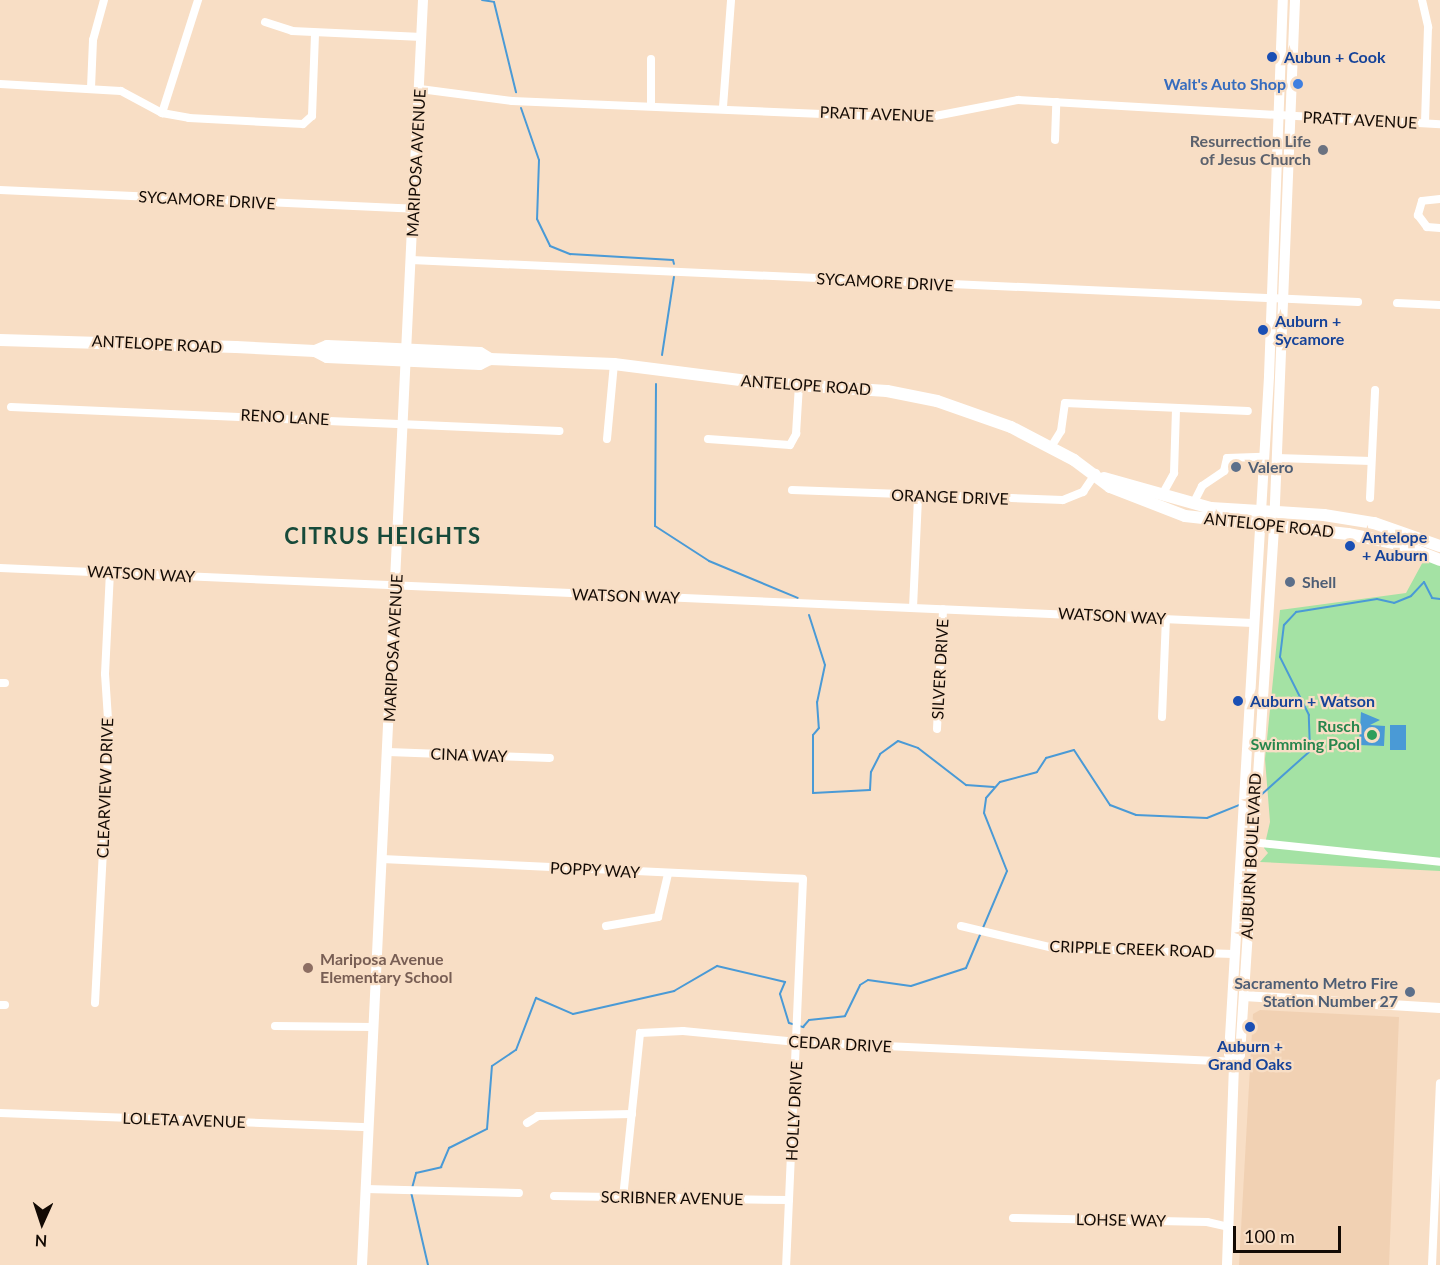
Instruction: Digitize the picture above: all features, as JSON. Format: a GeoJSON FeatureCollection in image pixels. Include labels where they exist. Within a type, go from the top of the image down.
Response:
{"type":"FeatureCollection","features":[{"type":"Feature","properties":{"kind":"main road","name":"MARIPOSA AVENUE"},"geometry":{"type":"LineString","coordinates":[[362,1265],[396,588],[405,355],[415,209],[423,0]]}},
{"type":"Feature","properties":{"kind":"main road","name":"AUBURN BOULEVARD"},"geometry":{"type":"LineString","coordinates":[[1234,1062],[1240,1055],[1251,842],[1275,513],[1279,117],[1283,0]]}},
{"type":"Feature","properties":{"kind":"main road"},"geometry":{"type":"LineString","coordinates":[[1290,0],[1294,39]]}},
{"type":"Feature","properties":{"kind":"main road","name":"AUBURN BOULEVARD"},"geometry":{"type":"LineString","coordinates":[[1227,1265],[1234,1062],[1229,1054],[1239,841],[1263,457],[1278,299],[1291,117],[1295,0]]}},
{"type":"Feature","properties":{"kind":"main road","name":"ANTELOPE ROAD"},"geometry":{"type":"LineString","coordinates":[[0,340],[315,351],[327,346],[405,355],[480,353],[490,359],[614,364],[799,385],[887,391],[937,400],[1051,447],[1131,497],[1185,516],[1259,527],[1381,539],[1440,560]]}},
{"type":"Feature","properties":{"kind":"main road","name":"ANTELOPE ROAD"},"geometry":{"type":"LineString","coordinates":[[1100,476],[1193,504],[1260,513],[1374,523],[1440,546]]}},
{"type":"Feature","properties":{"kind":"main road"},"geometry":{"type":"LineString","coordinates":[[1244,996],[1440,1008]]}},
{"type":"Feature","properties":{"kind":"street"},"geometry":{"type":"LineString","coordinates":[[91,88],[93,40],[104,0]]}},
{"type":"Feature","properties":{"kind":"street"},"geometry":{"type":"LineString","coordinates":[[162,113],[198,0]]}},
{"type":"Feature","properties":{"kind":"street"},"geometry":{"type":"LineString","coordinates":[[723,107],[730,0]]}},
{"type":"Feature","properties":{"kind":"street"},"geometry":{"type":"LineString","coordinates":[[1422,0],[1428,27],[1425,123]]}},
{"type":"Feature","properties":{"kind":"street"},"geometry":{"type":"LineString","coordinates":[[265,22],[315,33],[422,37]]}},
{"type":"Feature","properties":{"kind":"street"},"geometry":{"type":"LineString","coordinates":[[0,84],[121,91],[162,113],[303,124],[312,116],[315,33]]}},
{"type":"Feature","properties":{"kind":"street"},"geometry":{"type":"LineString","coordinates":[[651,59],[651,106]]}},
{"type":"Feature","properties":{"kind":"street","name":"PRATT AVENUE"},"geometry":{"type":"LineString","coordinates":[[420,89],[512,100],[723,107],[932,118],[1002,101],[1056,102],[1279,117],[1440,124]]}},
{"type":"Feature","properties":{"kind":"street"},"geometry":{"type":"LineString","coordinates":[[1055,140],[1056,102]]}},
{"type":"Feature","properties":{"kind":"street","name":"SYCAMORE DRIVE"},"geometry":{"type":"LineString","coordinates":[[0,190],[415,209]]}},
{"type":"Feature","properties":{"kind":"street"},"geometry":{"type":"LineString","coordinates":[[1440,199],[1422,201],[1418,215],[1427,227],[1440,228]]}},
{"type":"Feature","properties":{"kind":"street","name":"SYCAMORE DRIVE"},"geometry":{"type":"LineString","coordinates":[[411,260],[1358,302]]}},
{"type":"Feature","properties":{"kind":"street"},"geometry":{"type":"LineString","coordinates":[[1397,303],[1440,305]]}},
{"type":"Feature","properties":{"kind":"street"},"geometry":{"type":"LineString","coordinates":[[607,439],[614,364]]}},
{"type":"Feature","properties":{"kind":"street"},"geometry":{"type":"LineString","coordinates":[[708,439],[790,445],[796,434],[799,385]]}},
{"type":"Feature","properties":{"kind":"street"},"geometry":{"type":"LineString","coordinates":[[1370,498],[1375,390]]}},
{"type":"Feature","properties":{"kind":"street"},"geometry":{"type":"LineString","coordinates":[[1051,447],[1061,431],[1065,403],[1248,411]]}},
{"type":"Feature","properties":{"kind":"street","name":"RENO LANE"},"geometry":{"type":"LineString","coordinates":[[11,406],[559,431]]}},
{"type":"Feature","properties":{"kind":"street"},"geometry":{"type":"LineString","coordinates":[[1162,495],[1174,473],[1176,408]]}},
{"type":"Feature","properties":{"kind":"street"},"geometry":{"type":"LineString","coordinates":[[1193,504],[1202,486],[1224,471],[1227,458],[1263,457]]}},
{"type":"Feature","properties":{"kind":"street"},"geometry":{"type":"LineString","coordinates":[[1277,458],[1371,461]]}},
{"type":"Feature","properties":{"kind":"street","name":"ORANGE DRIVE"},"geometry":{"type":"LineString","coordinates":[[792,490],[918,496],[1070,499],[1083,492],[1100,476]]}},
{"type":"Feature","properties":{"kind":"street"},"geometry":{"type":"LineString","coordinates":[[913,608],[918,496]]}},
{"type":"Feature","properties":{"kind":"street","name":"WATSON WAY"},"geometry":{"type":"LineString","coordinates":[[0,568],[396,588],[1253,622]]}},
{"type":"Feature","properties":{"kind":"street","name":"CLEARVIEW DRIVE"},"geometry":{"type":"LineString","coordinates":[[95,1004],[109,734],[105,674],[110,572]]}},
{"type":"Feature","properties":{"kind":"street","name":"SILVER DRIVE"},"geometry":{"type":"LineString","coordinates":[[938,729],[943,609]]}},
{"type":"Feature","properties":{"kind":"street"},"geometry":{"type":"LineString","coordinates":[[1162,717],[1166,619]]}},
{"type":"Feature","properties":{"kind":"street","name":"CINA WAY"},"geometry":{"type":"LineString","coordinates":[[388,752],[550,758]]}},
{"type":"Feature","properties":{"kind":"street"},"geometry":{"type":"LineString","coordinates":[[1239,841],[1440,862]]}},
{"type":"Feature","properties":{"kind":"street","name":"POPPY WAY"},"geometry":{"type":"LineString","coordinates":[[382,859],[668,874],[785,877],[803,879],[804,885]]}},
{"type":"Feature","properties":{"kind":"street"},"geometry":{"type":"LineString","coordinates":[[606,926],[658,917],[668,874]]}},
{"type":"Feature","properties":{"kind":"street","name":"HOLLY DRIVE"},"geometry":{"type":"LineString","coordinates":[[786,1265],[804,885]]}},
{"type":"Feature","properties":{"kind":"street","name":"CRIPPLE CREEK ROAD"},"geometry":{"type":"LineString","coordinates":[[961,926],[1053,948],[1233,954]]}},
{"type":"Feature","properties":{"kind":"street"},"geometry":{"type":"LineString","coordinates":[[275,1026],[373,1028]]}},
{"type":"Feature","properties":{"kind":"street","name":"CEDAR DRIVE"},"geometry":{"type":"LineString","coordinates":[[632,1114],[636,1034],[683,1031],[797,1042],[1234,1062]]}},
{"type":"Feature","properties":{"kind":"street"},"geometry":{"type":"LineString","coordinates":[[1432,1265],[1438,1185],[1440,1083]]}},
{"type":"Feature","properties":{"kind":"street","name":"LOLETA AVENUE"},"geometry":{"type":"LineString","coordinates":[[0,1113],[369,1127]]}},
{"type":"Feature","properties":{"kind":"street"},"geometry":{"type":"LineString","coordinates":[[527,1123],[538,1116],[632,1114],[623,1198]]}},
{"type":"Feature","properties":{"kind":"street"},"geometry":{"type":"LineString","coordinates":[[366,1189],[519,1193]]}},
{"type":"Feature","properties":{"kind":"street","name":"SCRIBNER AVENUE"},"geometry":{"type":"LineString","coordinates":[[554,1196],[789,1200]]}},
{"type":"Feature","properties":{"kind":"street","name":"LOHSE WAY"},"geometry":{"type":"LineString","coordinates":[[1013,1218],[1207,1222],[1229,1227]]}},
{"type":"Feature","properties":{"kind":"shaded area"},"geometry":{"type":"Polygon","coordinates":[[[1260,1010],[1399,1017],[1389,1265],[1239,1265],[1253,1014],[1260,1010]]]}},
{"type":"Feature","properties":{"kind":"green space"},"geometry":{"type":"Polygon","coordinates":[[[1425,558],[1440,564],[1440,871],[1260,862],[1268,853],[1264,848],[1270,822],[1265,759],[1280,610],[1406,593],[1425,558]]]}},
{"type":"Feature","properties":{"kind":"water","name":"Rusch Swimming Pool"},"geometry":{"type":"Polygon","coordinates":[[[1361,712],[1380,720],[1370,725],[1385,726],[1384,746],[1359,745],[1361,712]]]}},
{"type":"Feature","properties":{"kind":"water"},"geometry":{"type":"Polygon","coordinates":[[[1390,725],[1406,725],[1406,750],[1390,750],[1390,725]]]}},
{"type":"Feature","properties":{"kind":"waterway"},"geometry":{"type":"LineString","coordinates":[[482,0],[494,2],[516,92]]}},
{"type":"Feature","properties":{"kind":"waterway"},"geometry":{"type":"LineString","coordinates":[[521,108],[539,160],[537,219],[550,246],[570,254],[673,260],[674,264]]}},
{"type":"Feature","properties":{"kind":"waterway"},"geometry":{"type":"LineString","coordinates":[[662,355],[674,277]]}},
{"type":"Feature","properties":{"kind":"waterway"},"geometry":{"type":"LineString","coordinates":[[656,384],[655,526],[709,561],[798,598]]}},
{"type":"Feature","properties":{"kind":"waterway"},"geometry":{"type":"LineString","coordinates":[[1261,795],[1310,751],[1309,715],[1280,657],[1284,625],[1296,612],[1377,599],[1394,603],[1411,596],[1424,582],[1432,598],[1440,599]]}},
{"type":"Feature","properties":{"kind":"waterway"},"geometry":{"type":"LineString","coordinates":[[809,615],[825,665],[817,702],[819,728],[813,735],[813,793],[870,790],[871,772],[880,754],[898,741],[918,748],[966,785],[994,787]]}},
{"type":"Feature","properties":{"kind":"waterway"},"geometry":{"type":"LineString","coordinates":[[428,1265],[411,1192],[416,1173],[441,1167],[449,1148],[487,1129],[492,1066],[516,1050],[536,998],[573,1014],[674,991],[717,966],[785,982],[780,994],[789,1023],[803,1027],[809,1020],[845,1016],[860,985],[868,980],[911,986],[966,968],[1007,871],[984,813],[986,798],[1000,782],[1037,772],[1046,758],[1074,750],[1110,805],[1136,815],[1207,818],[1239,805]]}},
{"type":"Feature","properties":{"kind":"place","name":"Aubun + Cook"},"geometry":{"type":"Point","coordinates":[1272,57]}},
{"type":"Feature","properties":{"kind":"place","name":"Walt's Auto Shop"},"geometry":{"type":"Point","coordinates":[1298,84]}},
{"type":"Feature","properties":{"kind":"place","name":"Resurrection Life of Jesus Church"},"geometry":{"type":"Point","coordinates":[1323,150]}},
{"type":"Feature","properties":{"kind":"place","name":"Auburn + Sycamore"},"geometry":{"type":"Point","coordinates":[1263,330]}},
{"type":"Feature","properties":{"kind":"place","name":"Valero"},"geometry":{"type":"Point","coordinates":[1236,467]}},
{"type":"Feature","properties":{"kind":"place","name":"Antelope + Auburn"},"geometry":{"type":"Point","coordinates":[1350,546]}},
{"type":"Feature","properties":{"kind":"place","name":"Shell"},"geometry":{"type":"Point","coordinates":[1290,582]}},
{"type":"Feature","properties":{"kind":"place","name":"Auburn + Watson"},"geometry":{"type":"Point","coordinates":[1238,701]}},
{"type":"Feature","properties":{"kind":"place","name":"Rusch Swimming Pool"},"geometry":{"type":"Point","coordinates":[1372,735]}},
{"type":"Feature","properties":{"kind":"place","name":"Mariposa Avenue Elementary School"},"geometry":{"type":"Point","coordinates":[308,968]}},
{"type":"Feature","properties":{"kind":"place","name":"Sacramento Metro Fire Station Number 27"},"geometry":{"type":"Point","coordinates":[1410,992]}},
{"type":"Feature","properties":{"kind":"place","name":"Auburn + Grand Oaks"},"geometry":{"type":"Point","coordinates":[1250,1027]}},
{"type":"Feature","properties":{"kind":"district","name":"CITRUS HEIGHTS"},"geometry":{"type":"Point","coordinates":[383,536]}}]}
